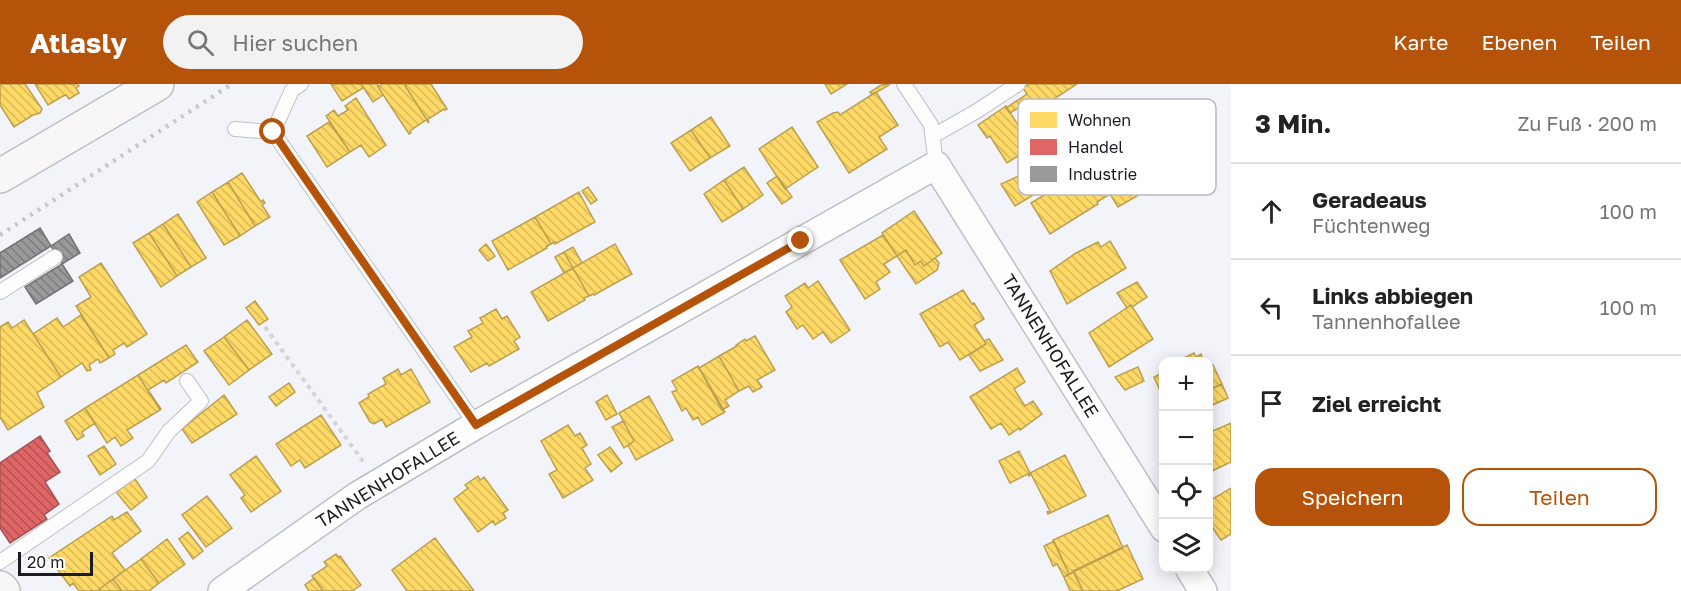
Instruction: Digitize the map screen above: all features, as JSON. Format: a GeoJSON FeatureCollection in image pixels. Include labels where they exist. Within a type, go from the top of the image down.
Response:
{"type":"FeatureCollection","features":[{"type":"Feature","properties":{"kind":"main road"},"geometry":{"type":"LineString","coordinates":[[0,176],[157,84]]}},
{"type":"Feature","properties":{"kind":"street","name":"TANNENHOFALLEE"},"geometry":{"type":"LineString","coordinates":[[222,591],[357,496],[476,425],[936,165],[1159,520]]}},
{"type":"Feature","properties":{"kind":"street"},"geometry":{"type":"LineString","coordinates":[[1192,573],[1203,591]]}},
{"type":"Feature","properties":{"kind":"lane"},"geometry":{"type":"LineString","coordinates":[[273,132],[292,90],[301,84]]}},
{"type":"Feature","properties":{"kind":"lane","name":"TANNENHOFALLEE"},"geometry":{"type":"LineString","coordinates":[[904,84],[931,125],[936,165]]}},
{"type":"Feature","properties":{"kind":"lane"},"geometry":{"type":"LineString","coordinates":[[933,136],[1018,84]]}},
{"type":"Feature","properties":{"kind":"lane"},"geometry":{"type":"LineString","coordinates":[[235,129],[273,132]]}},
{"type":"Feature","properties":{"kind":"lane"},"geometry":{"type":"LineString","coordinates":[[273,132],[476,425]]}},
{"type":"Feature","properties":{"kind":"lane"},"geometry":{"type":"LineString","coordinates":[[0,292],[55,257]]}},
{"type":"Feature","properties":{"kind":"lane"},"geometry":{"type":"LineString","coordinates":[[0,562],[148,461],[169,431],[201,401],[187,381]]}},
{"type":"Feature","properties":{"kind":"path"},"geometry":{"type":"LineString","coordinates":[[265,327],[379,484]]}},
{"type":"Feature","properties":{"kind":"building: Wohnen"},"geometry":{"type":"Polygon","coordinates":[[[0,84],[25,84],[42,109],[40,113],[14,127],[0,105],[0,84]]]}},
{"type":"Feature","properties":{"kind":"building: Wohnen"},"geometry":{"type":"Polygon","coordinates":[[[35,84],[77,84],[79,86],[76,88],[79,93],[69,99],[66,95],[63,96],[48,105],[35,84]]]}},
{"type":"Feature","properties":{"kind":"building: Wohnen"},"geometry":{"type":"Polygon","coordinates":[[[331,84],[361,84],[363,88],[342,101],[331,84]]]}},
{"type":"Feature","properties":{"kind":"building: Wohnen"},"geometry":{"type":"Polygon","coordinates":[[[361,84],[377,84],[383,95],[373,102],[361,84]]]}},
{"type":"Feature","properties":{"kind":"building: Wohnen"},"geometry":{"type":"Polygon","coordinates":[[[382,84],[404,84],[429,123],[426,120],[409,134],[378,87],[382,84]]]}},
{"type":"Feature","properties":{"kind":"building: Wohnen"},"geometry":{"type":"Polygon","coordinates":[[[404,84],[431,84],[447,109],[428,119],[429,123],[404,84]]]}},
{"type":"Feature","properties":{"kind":"building: Wohnen"},"geometry":{"type":"Polygon","coordinates":[[[825,84],[847,84],[831,94],[825,84]]]}},
{"type":"Feature","properties":{"kind":"building: Wohnen"},"geometry":{"type":"Polygon","coordinates":[[[883,84],[889,85],[872,95],[870,92],[883,84]]]}},
{"type":"Feature","properties":{"kind":"building: Wohnen"},"geometry":{"type":"Polygon","coordinates":[[[1029,84],[1077,84],[1054,99],[1020,99],[1027,94],[1023,88],[1029,84]]]}},
{"type":"Feature","properties":{"kind":"building: Wohnen"},"geometry":{"type":"Polygon","coordinates":[[[876,92],[898,125],[879,137],[887,149],[849,173],[817,122],[833,113],[838,112],[840,115],[876,92]]]}},
{"type":"Feature","properties":{"kind":"building: Wohnen"},"geometry":{"type":"Polygon","coordinates":[[[356,98],[386,145],[369,157],[361,145],[350,152],[326,116],[334,110],[338,116],[348,110],[345,106],[356,98]]]}},
{"type":"Feature","properties":{"kind":"building: Wohnen"},"geometry":{"type":"Polygon","coordinates":[[[1018,100],[1018,108],[1010,113],[1006,108],[1018,100]]]}},
{"type":"Feature","properties":{"kind":"building: Wohnen"},"geometry":{"type":"Polygon","coordinates":[[[1006,106],[1018,125],[1018,156],[1007,163],[990,136],[987,138],[978,125],[1006,106]]]}},
{"type":"Feature","properties":{"kind":"building: Wohnen"},"geometry":{"type":"Polygon","coordinates":[[[711,117],[730,146],[710,158],[691,130],[711,117]]]}},
{"type":"Feature","properties":{"kind":"building: Wohnen"},"geometry":{"type":"Polygon","coordinates":[[[329,122],[350,152],[327,167],[307,136],[329,122]]]}},
{"type":"Feature","properties":{"kind":"building: Wohnen"},"geometry":{"type":"Polygon","coordinates":[[[792,127],[818,167],[785,189],[759,149],[792,127]]]}},
{"type":"Feature","properties":{"kind":"building: Wohnen"},"geometry":{"type":"Polygon","coordinates":[[[691,130],[710,158],[690,171],[671,143],[691,130]]]}},
{"type":"Feature","properties":{"kind":"building: Wohnen"},"geometry":{"type":"Polygon","coordinates":[[[744,167],[763,195],[743,209],[724,180],[744,167]]]}},
{"type":"Feature","properties":{"kind":"building: Wohnen"},"geometry":{"type":"Polygon","coordinates":[[[242,173],[261,202],[263,200],[265,203],[262,205],[270,217],[255,226],[228,182],[242,173]]]}},
{"type":"Feature","properties":{"kind":"building: Wohnen"},"geometry":{"type":"Polygon","coordinates":[[[777,176],[792,197],[782,204],[767,183],[777,176]]]}},
{"type":"Feature","properties":{"kind":"building: Wohnen"},"geometry":{"type":"Polygon","coordinates":[[[1018,176],[1018,195],[1033,195],[1015,206],[1001,184],[1018,176]]]}},
{"type":"Feature","properties":{"kind":"building: Wohnen"},"geometry":{"type":"Polygon","coordinates":[[[724,180],[743,209],[722,222],[704,194],[724,180]]]}},
{"type":"Feature","properties":{"kind":"building: Wohnen"},"geometry":{"type":"Polygon","coordinates":[[[228,182],[255,226],[240,236],[212,192],[228,182]]]}},
{"type":"Feature","properties":{"kind":"building: Wohnen"},"geometry":{"type":"Polygon","coordinates":[[[588,187],[597,200],[591,204],[582,191],[588,187]]]}},
{"type":"Feature","properties":{"kind":"building: Wohnen"},"geometry":{"type":"Polygon","coordinates":[[[212,192],[240,236],[224,245],[197,202],[212,192]]]}},
{"type":"Feature","properties":{"kind":"building: Wohnen"},"geometry":{"type":"Polygon","coordinates":[[[579,192],[595,222],[551,244],[535,217],[579,192]]]}},
{"type":"Feature","properties":{"kind":"building: Wohnen"},"geometry":{"type":"Polygon","coordinates":[[[1044,195],[1108,195],[1050,234],[1031,203],[1044,195]]]}},
{"type":"Feature","properties":{"kind":"building: Wohnen"},"geometry":{"type":"Polygon","coordinates":[[[1111,195],[1139,195],[1118,207],[1111,195]]]}},
{"type":"Feature","properties":{"kind":"building: Wohnen"},"geometry":{"type":"Polygon","coordinates":[[[914,211],[942,253],[924,266],[921,261],[915,265],[906,250],[897,256],[882,233],[914,211]]]}},
{"type":"Feature","properties":{"kind":"building: Wohnen"},"geometry":{"type":"Polygon","coordinates":[[[178,214],[206,258],[191,267],[163,224],[178,214]]]}},
{"type":"Feature","properties":{"kind":"building: Wohnen"},"geometry":{"type":"Polygon","coordinates":[[[535,217],[551,244],[508,270],[492,241],[535,217]]]}},
{"type":"Feature","properties":{"kind":"building: Wohnen"},"geometry":{"type":"Polygon","coordinates":[[[163,224],[191,267],[177,276],[149,233],[163,224]]]}},
{"type":"Feature","properties":{"kind":"building: Wohnen"},"geometry":{"type":"Polygon","coordinates":[[[149,233],[177,276],[161,287],[133,243],[149,233]]]}},
{"type":"Feature","properties":{"kind":"building: Wohnen"},"geometry":{"type":"Polygon","coordinates":[[[883,235],[897,256],[884,264],[890,272],[876,282],[880,289],[865,299],[840,260],[883,235]]]}},
{"type":"Feature","properties":{"kind":"building: Wohnen"},"geometry":{"type":"Polygon","coordinates":[[[1110,241],[1126,268],[1067,304],[1050,271],[1076,253],[1098,242],[1101,247],[1110,241]]]}},
{"type":"Feature","properties":{"kind":"building: Wohnen"},"geometry":{"type":"Polygon","coordinates":[[[486,244],[495,256],[488,261],[479,250],[486,244]]]}},
{"type":"Feature","properties":{"kind":"building: Wohnen"},"geometry":{"type":"Polygon","coordinates":[[[615,244],[632,274],[589,296],[573,268],[615,244]]]}},
{"type":"Feature","properties":{"kind":"building: Wohnen"},"geometry":{"type":"Polygon","coordinates":[[[573,247],[582,263],[573,268],[564,252],[573,247]]]}},
{"type":"Feature","properties":{"kind":"building: Wohnen"},"geometry":{"type":"Polygon","coordinates":[[[906,250],[915,265],[921,261],[924,266],[935,258],[939,263],[937,270],[916,284],[897,256],[906,250]]]}},
{"type":"Feature","properties":{"kind":"building: Wohnen"},"geometry":{"type":"Polygon","coordinates":[[[564,252],[573,268],[564,273],[555,257],[564,252]]]}},
{"type":"Feature","properties":{"kind":"building: Wohnen"},"geometry":{"type":"Polygon","coordinates":[[[101,263],[147,334],[127,347],[124,343],[113,350],[115,354],[109,358],[76,306],[91,297],[79,277],[101,263]]]}},
{"type":"Feature","properties":{"kind":"building: Wohnen"},"geometry":{"type":"Polygon","coordinates":[[[573,268],[589,296],[548,321],[531,292],[573,268]]]}},
{"type":"Feature","properties":{"kind":"building: Wohnen"},"geometry":{"type":"Polygon","coordinates":[[[818,281],[850,330],[831,343],[823,332],[813,339],[803,325],[797,329],[786,312],[792,307],[785,296],[805,283],[808,288],[818,281]]]}},
{"type":"Feature","properties":{"kind":"building: Wohnen"},"geometry":{"type":"Polygon","coordinates":[[[1137,282],[1147,297],[1127,308],[1117,293],[1137,282]]]}},
{"type":"Feature","properties":{"kind":"building: Wohnen"},"geometry":{"type":"Polygon","coordinates":[[[963,290],[984,319],[974,325],[986,344],[960,360],[948,342],[940,347],[920,314],[963,290]]]}},
{"type":"Feature","properties":{"kind":"building: Wohnen"},"geometry":{"type":"Polygon","coordinates":[[[255,301],[268,319],[259,325],[246,308],[255,301]]]}},
{"type":"Feature","properties":{"kind":"building: Wohnen"},"geometry":{"type":"Polygon","coordinates":[[[1131,305],[1153,339],[1109,367],[1089,333],[1131,305]]]}},
{"type":"Feature","properties":{"kind":"building: Wohnen"},"geometry":{"type":"Polygon","coordinates":[[[496,309],[502,319],[507,316],[520,337],[514,341],[519,349],[489,366],[487,363],[471,372],[454,347],[472,337],[468,331],[483,323],[480,318],[496,309]]]}},
{"type":"Feature","properties":{"kind":"building: Wohnen"},"geometry":{"type":"Polygon","coordinates":[[[81,315],[109,358],[100,363],[98,359],[89,365],[91,370],[87,371],[82,363],[61,377],[33,334],[57,318],[63,327],[81,315]]]}},
{"type":"Feature","properties":{"kind":"building: Wohnen"},"geometry":{"type":"Polygon","coordinates":[[[24,320],[61,377],[37,393],[44,407],[8,430],[0,417],[0,327],[8,322],[12,328],[24,320]]]}},
{"type":"Feature","properties":{"kind":"building: Wohnen"},"geometry":{"type":"Polygon","coordinates":[[[247,320],[272,354],[249,370],[224,337],[247,320]]]}},
{"type":"Feature","properties":{"kind":"building: Wohnen"},"geometry":{"type":"Polygon","coordinates":[[[755,336],[775,370],[757,380],[762,387],[753,392],[749,386],[739,391],[719,356],[745,339],[746,341],[755,336]]]}},
{"type":"Feature","properties":{"kind":"building: Wohnen"},"geometry":{"type":"Polygon","coordinates":[[[224,337],[249,370],[229,385],[204,351],[224,337]]]}},
{"type":"Feature","properties":{"kind":"building: Wohnen"},"geometry":{"type":"Polygon","coordinates":[[[989,339],[1003,360],[980,371],[969,355],[986,344],[984,341],[989,339]]]}},
{"type":"Feature","properties":{"kind":"building: Wohnen"},"geometry":{"type":"Polygon","coordinates":[[[186,345],[198,362],[166,383],[164,380],[148,390],[160,410],[138,375],[186,345]]]}},
{"type":"Feature","properties":{"kind":"building: Wohnen"},"geometry":{"type":"Polygon","coordinates":[[[719,356],[739,391],[725,400],[729,406],[722,410],[699,368],[719,356]]]}},
{"type":"Feature","properties":{"kind":"building: Wohnen"},"geometry":{"type":"Polygon","coordinates":[[[1213,365],[1222,384],[1213,388],[1213,365]]]}},
{"type":"Feature","properties":{"kind":"building: Wohnen"},"geometry":{"type":"Polygon","coordinates":[[[698,366],[725,412],[702,425],[698,417],[693,420],[686,408],[682,411],[672,392],[677,390],[672,381],[698,366]]]}},
{"type":"Feature","properties":{"kind":"building: Wohnen"},"geometry":{"type":"Polygon","coordinates":[[[1138,367],[1144,381],[1125,390],[1115,377],[1138,367]]]}},
{"type":"Feature","properties":{"kind":"building: Wohnen"},"geometry":{"type":"Polygon","coordinates":[[[1017,368],[1025,382],[1014,389],[1025,406],[1033,401],[1042,414],[1009,435],[1001,423],[991,429],[970,397],[1017,368]]]}},
{"type":"Feature","properties":{"kind":"building: Wohnen"},"geometry":{"type":"Polygon","coordinates":[[[398,369],[401,375],[411,369],[430,402],[386,427],[382,419],[374,424],[370,422],[359,403],[369,397],[368,394],[386,384],[383,378],[398,369]]]}},
{"type":"Feature","properties":{"kind":"building: Wohnen"},"geometry":{"type":"Polygon","coordinates":[[[1159,374],[1159,388],[1154,377],[1159,374]]]}},
{"type":"Feature","properties":{"kind":"building: Wohnen"},"geometry":{"type":"Polygon","coordinates":[[[138,375],[160,410],[127,430],[133,438],[121,446],[115,437],[107,443],[85,408],[138,375]]]}},
{"type":"Feature","properties":{"kind":"building: Wohnen"},"geometry":{"type":"Polygon","coordinates":[[[289,383],[295,392],[276,406],[269,397],[289,383]]]}},
{"type":"Feature","properties":{"kind":"building: Wohnen"},"geometry":{"type":"Polygon","coordinates":[[[1222,384],[1228,398],[1213,405],[1213,388],[1222,384]]]}},
{"type":"Feature","properties":{"kind":"building: Wohnen"},"geometry":{"type":"Polygon","coordinates":[[[224,395],[237,414],[192,443],[182,429],[224,395]]]}},
{"type":"Feature","properties":{"kind":"building: Wohnen"},"geometry":{"type":"Polygon","coordinates":[[[607,395],[617,414],[606,420],[596,402],[607,395]]]}},
{"type":"Feature","properties":{"kind":"building: Wohnen"},"geometry":{"type":"Polygon","coordinates":[[[649,396],[673,440],[636,460],[628,445],[634,441],[619,413],[649,396]]]}},
{"type":"Feature","properties":{"kind":"building: Wohnen"},"geometry":{"type":"Polygon","coordinates":[[[85,408],[95,423],[82,432],[84,436],[77,440],[65,421],[85,408]]]}},
{"type":"Feature","properties":{"kind":"building: Wohnen"},"geometry":{"type":"Polygon","coordinates":[[[321,415],[341,445],[305,468],[300,460],[291,466],[276,444],[321,415]]]}},
{"type":"Feature","properties":{"kind":"building: Wohnen"},"geometry":{"type":"Polygon","coordinates":[[[623,421],[634,441],[624,448],[612,427],[623,421]]]}},
{"type":"Feature","properties":{"kind":"building: Wohnen"},"geometry":{"type":"Polygon","coordinates":[[[1231,423],[1231,462],[1213,471],[1213,465],[1213,431],[1231,423]]]}},
{"type":"Feature","properties":{"kind":"building: Wohnen"},"geometry":{"type":"Polygon","coordinates":[[[568,425],[575,436],[580,433],[587,445],[582,448],[591,464],[585,468],[593,480],[563,498],[549,474],[557,470],[541,441],[568,425]]]}},
{"type":"Feature","properties":{"kind":"building: Wohnen"},"geometry":{"type":"Polygon","coordinates":[[[104,446],[116,464],[100,475],[88,456],[104,446]]]}},
{"type":"Feature","properties":{"kind":"building: Wohnen"},"geometry":{"type":"Polygon","coordinates":[[[610,447],[622,463],[611,472],[598,455],[610,447]]]}},
{"type":"Feature","properties":{"kind":"building: Wohnen"},"geometry":{"type":"Polygon","coordinates":[[[1019,451],[1030,473],[1010,483],[999,461],[1019,451]]]}},
{"type":"Feature","properties":{"kind":"building: Wohnen"},"geometry":{"type":"Polygon","coordinates":[[[1065,455],[1086,496],[1048,514],[1047,512],[1050,511],[1031,474],[1029,476],[1028,474],[1065,455]]]}},
{"type":"Feature","properties":{"kind":"building: Wohnen"},"geometry":{"type":"Polygon","coordinates":[[[256,456],[281,491],[251,512],[241,498],[245,495],[230,475],[256,456]]]}},
{"type":"Feature","properties":{"kind":"building: Wohnen"},"geometry":{"type":"Polygon","coordinates":[[[478,476],[480,480],[484,477],[508,510],[503,513],[506,518],[495,525],[493,521],[478,532],[454,499],[468,488],[465,485],[478,476]]]}},
{"type":"Feature","properties":{"kind":"building: Wohnen"},"geometry":{"type":"Polygon","coordinates":[[[135,479],[147,497],[131,510],[116,492],[135,479]]]}},
{"type":"Feature","properties":{"kind":"building: Wohnen"},"geometry":{"type":"Polygon","coordinates":[[[1231,488],[1231,534],[1221,540],[1213,528],[1213,499],[1231,488]]]}},
{"type":"Feature","properties":{"kind":"building: Wohnen"},"geometry":{"type":"Polygon","coordinates":[[[207,496],[232,528],[206,547],[182,515],[207,496]]]}},
{"type":"Feature","properties":{"kind":"building: Wohnen"},"geometry":{"type":"Polygon","coordinates":[[[127,512],[141,531],[112,553],[125,570],[97,591],[79,591],[73,583],[70,586],[49,558],[112,516],[114,520],[127,512]]]}},
{"type":"Feature","properties":{"kind":"building: Wohnen"},"geometry":{"type":"Polygon","coordinates":[[[1108,515],[1123,548],[1069,574],[1053,540],[1108,515]]]}},
{"type":"Feature","properties":{"kind":"building: Wohnen"},"geometry":{"type":"Polygon","coordinates":[[[188,532],[203,551],[193,559],[179,539],[188,532]]]}},
{"type":"Feature","properties":{"kind":"building: Wohnen"},"geometry":{"type":"Polygon","coordinates":[[[435,538],[474,591],[407,591],[392,570],[435,538]]]}},
{"type":"Feature","properties":{"kind":"building: Wohnen"},"geometry":{"type":"Polygon","coordinates":[[[167,539],[185,564],[159,583],[141,559],[167,539]]]}},
{"type":"Feature","properties":{"kind":"building: Wohnen"},"geometry":{"type":"Polygon","coordinates":[[[1054,541],[1069,574],[1064,577],[1057,564],[1053,566],[1044,546],[1054,541]]]}},
{"type":"Feature","properties":{"kind":"building: Wohnen"},"geometry":{"type":"Polygon","coordinates":[[[1127,545],[1143,579],[1117,591],[1083,591],[1073,571],[1127,545]]]}},
{"type":"Feature","properties":{"kind":"building: Wohnen"},"geometry":{"type":"Polygon","coordinates":[[[336,554],[340,556],[361,585],[352,591],[323,591],[312,576],[327,566],[324,562],[336,554]]]}},
{"type":"Feature","properties":{"kind":"building: Wohnen"},"geometry":{"type":"Polygon","coordinates":[[[141,559],[159,583],[149,591],[122,591],[113,579],[141,559]]]}},
{"type":"Feature","properties":{"kind":"building: Wohnen"},"geometry":{"type":"Polygon","coordinates":[[[1074,572],[1083,591],[1070,591],[1064,577],[1074,572]]]}},
{"type":"Feature","properties":{"kind":"building: Wohnen"},"geometry":{"type":"Polygon","coordinates":[[[314,578],[323,591],[309,591],[305,585],[314,578]]]}},
{"type":"Feature","properties":{"kind":"building: Wohnen"},"geometry":{"type":"Polygon","coordinates":[[[113,579],[122,591],[97,591],[113,579]]]}},
{"type":"Feature","properties":{"kind":"building: Handel"},"geometry":{"type":"Polygon","coordinates":[[[40,436],[50,451],[47,453],[60,472],[45,482],[59,504],[44,515],[47,519],[10,543],[0,528],[0,463],[40,436]]]}},
{"type":"Feature","properties":{"kind":"building: Industrie"},"geometry":{"type":"Polygon","coordinates":[[[40,228],[51,246],[0,278],[0,253],[40,228]]]}},
{"type":"Feature","properties":{"kind":"building: Industrie"},"geometry":{"type":"Polygon","coordinates":[[[69,234],[80,253],[62,264],[51,246],[69,234]]]}},
{"type":"Feature","properties":{"kind":"building: Industrie"},"geometry":{"type":"Polygon","coordinates":[[[62,264],[73,281],[36,304],[25,287],[62,264]]]}},
{"type":"Feature","properties":{"kind":"railway"},"geometry":{"type":"LineString","coordinates":[[0,235],[232,84]]}},
{"type":"Feature","properties":{"kind":"route"},"geometry":{"type":"LineString","coordinates":[[273,132],[476,425],[801,241]]}}]}
